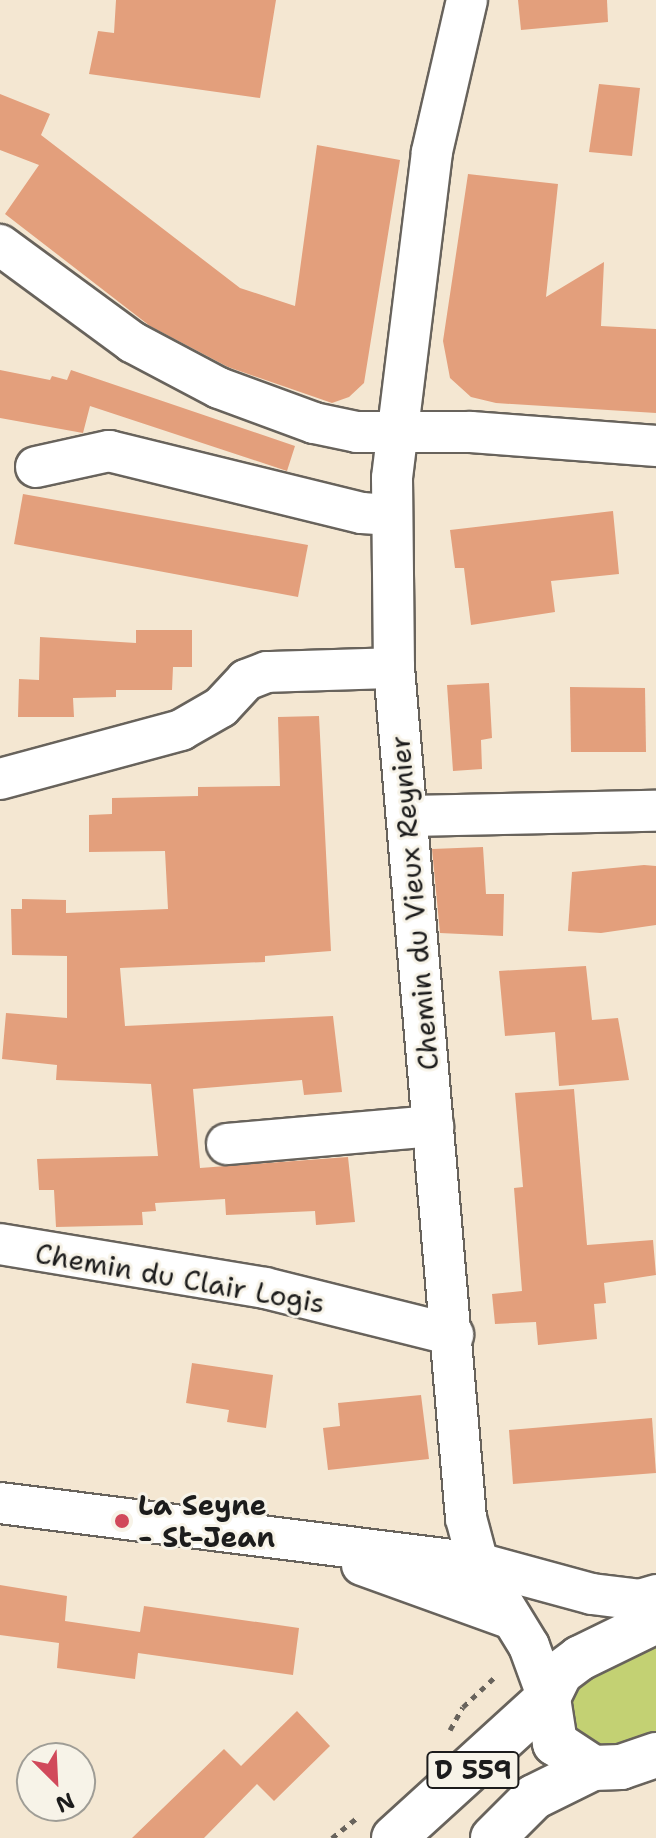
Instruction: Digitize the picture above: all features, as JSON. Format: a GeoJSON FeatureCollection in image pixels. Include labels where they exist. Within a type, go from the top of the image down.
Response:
{"type":"FeatureCollection","features":[{"type":"Feature","properties":{"kind":"main road"},"geometry":{"type":"LineString","coordinates":[[656,1621],[580,1658],[560,1673],[548,1698],[555,1743],[593,1768],[621,1767],[656,1755]]}},
{"type":"Feature","properties":{"kind":"main road","name":"D 559"},"geometry":{"type":"LineString","coordinates":[[394,1838],[501,1745],[548,1698]]}},
{"type":"Feature","properties":{"kind":"main road","name":"D 559"},"geometry":{"type":"LineString","coordinates":[[493,1838],[534,1797],[593,1768]]}},
{"type":"Feature","properties":{"kind":"street","name":"Chemin du Vieux Reynier"},"geometry":{"type":"LineString","coordinates":[[467,0],[432,152],[389,515],[394,668],[453,1335],[466,1518],[478,1563],[529,1646],[548,1698]]}},
{"type":"Feature","properties":{"kind":"street"},"geometry":{"type":"LineString","coordinates":[[0,245],[132,342],[219,388],[314,423],[399,433],[471,432],[656,446]]}},
{"type":"Feature","properties":{"kind":"street"},"geometry":{"type":"LineString","coordinates":[[36,467],[109,451],[362,513],[389,515]]}},
{"type":"Feature","properties":{"kind":"street"},"geometry":{"type":"LineString","coordinates":[[0,779],[181,730],[221,707],[246,680],[267,672],[394,668]]}},
{"type":"Feature","properties":{"kind":"street"},"geometry":{"type":"LineString","coordinates":[[407,816],[656,811]]}},
{"type":"Feature","properties":{"kind":"street"},"geometry":{"type":"LineString","coordinates":[[227,1144],[433,1126]]}},
{"type":"Feature","properties":{"kind":"street","name":"Chemin du Clair Logis"},"geometry":{"type":"LineString","coordinates":[[0,1244],[265,1288],[453,1335]]}},
{"type":"Feature","properties":{"kind":"street"},"geometry":{"type":"LineString","coordinates":[[0,1503],[478,1563],[592,1594],[640,1600],[656,1595]]}},
{"type":"Feature","properties":{"kind":"street"},"geometry":{"type":"LineString","coordinates":[[294,1540],[512,1619]]}},
{"type":"Feature","properties":{"kind":"green space"},"geometry":{"type":"Polygon","coordinates":[[[656,1621],[656,1755],[573,1757],[560,1673],[656,1621]]]}},
{"type":"Feature","properties":{"kind":"building"},"geometry":{"type":"Polygon","coordinates":[[[116,0],[276,0],[260,98],[89,74],[98,31],[114,33],[116,0]]]}},
{"type":"Feature","properties":{"kind":"building"},"geometry":{"type":"Polygon","coordinates":[[[518,0],[607,0],[608,22],[521,30],[518,0]]]}},
{"type":"Feature","properties":{"kind":"building"},"geometry":{"type":"Polygon","coordinates":[[[599,84],[640,88],[632,156],[589,152],[599,84]]]}},
{"type":"Feature","properties":{"kind":"building"},"geometry":{"type":"Polygon","coordinates":[[[0,94],[50,114],[41,135],[240,288],[295,306],[317,145],[400,160],[364,383],[349,397],[332,403],[228,367],[150,326],[5,214],[39,165],[0,150],[0,94]]]}},
{"type":"Feature","properties":{"kind":"building"},"geometry":{"type":"Polygon","coordinates":[[[468,174],[558,184],[546,297],[604,262],[601,326],[656,329],[656,413],[496,403],[471,397],[450,378],[443,341],[468,174]]]}},
{"type":"Feature","properties":{"kind":"building"},"geometry":{"type":"Polygon","coordinates":[[[0,370],[50,380],[52,376],[67,380],[71,370],[295,446],[287,471],[90,406],[83,433],[0,418],[0,370]]]}},
{"type":"Feature","properties":{"kind":"building"},"geometry":{"type":"Polygon","coordinates":[[[23,494],[308,545],[298,597],[14,544],[23,494]]]}},
{"type":"Feature","properties":{"kind":"building"},"geometry":{"type":"Polygon","coordinates":[[[613,511],[619,574],[551,581],[555,612],[471,625],[464,568],[455,568],[450,530],[613,511]]]}},
{"type":"Feature","properties":{"kind":"building"},"geometry":{"type":"Polygon","coordinates":[[[136,630],[192,630],[192,667],[173,667],[172,690],[116,690],[116,697],[73,698],[74,717],[18,717],[19,679],[39,680],[40,637],[136,643],[136,630]]]}},
{"type":"Feature","properties":{"kind":"building"},"geometry":{"type":"Polygon","coordinates":[[[489,683],[492,738],[481,740],[482,769],[453,771],[447,685],[489,683]]]}},
{"type":"Feature","properties":{"kind":"building"},"geometry":{"type":"Polygon","coordinates":[[[570,687],[645,688],[646,752],[571,752],[570,687]]]}},
{"type":"Feature","properties":{"kind":"building"},"geometry":{"type":"Polygon","coordinates":[[[319,716],[331,951],[265,956],[265,962],[120,968],[125,1026],[333,1016],[342,1092],[304,1095],[302,1080],[193,1089],[200,1168],[348,1157],[355,1222],[316,1225],[315,1211],[226,1215],[225,1199],[155,1203],[156,1211],[142,1212],[143,1225],[56,1227],[54,1190],[39,1190],[37,1159],[158,1156],[151,1084],[56,1080],[57,1065],[2,1059],[6,1013],[67,1018],[67,956],[12,955],[11,909],[22,909],[22,899],[66,900],[66,913],[168,909],[165,851],[89,852],[89,815],[112,814],[112,798],[198,796],[198,787],[280,786],[278,717],[319,716]]]}},
{"type":"Feature","properties":{"kind":"building"},"geometry":{"type":"Polygon","coordinates":[[[483,847],[486,894],[504,894],[503,936],[440,933],[432,849],[483,847]]]}},
{"type":"Feature","properties":{"kind":"building"},"geometry":{"type":"Polygon","coordinates":[[[656,866],[656,925],[601,933],[568,931],[572,872],[656,866]]]}},
{"type":"Feature","properties":{"kind":"building"},"geometry":{"type":"Polygon","coordinates":[[[586,966],[592,1020],[618,1018],[629,1080],[559,1086],[555,1032],[505,1036],[499,971],[586,966]]]}},
{"type":"Feature","properties":{"kind":"building"},"geometry":{"type":"Polygon","coordinates":[[[574,1089],[587,1245],[653,1240],[656,1275],[604,1283],[606,1303],[594,1304],[597,1339],[538,1345],[536,1322],[495,1324],[492,1294],[522,1291],[514,1188],[523,1187],[515,1093],[574,1089]]]}},
{"type":"Feature","properties":{"kind":"building"},"geometry":{"type":"Polygon","coordinates":[[[192,1363],[273,1375],[266,1428],[227,1422],[229,1410],[186,1403],[192,1363]]]}},
{"type":"Feature","properties":{"kind":"building"},"geometry":{"type":"Polygon","coordinates":[[[421,1395],[429,1459],[328,1470],[323,1428],[340,1426],[338,1403],[421,1395]]]}},
{"type":"Feature","properties":{"kind":"building"},"geometry":{"type":"Polygon","coordinates":[[[652,1418],[656,1473],[513,1484],[509,1430],[652,1418]]]}},
{"type":"Feature","properties":{"kind":"building"},"geometry":{"type":"Polygon","coordinates":[[[0,1585],[67,1596],[65,1621],[140,1632],[144,1606],[299,1628],[293,1675],[138,1653],[135,1679],[57,1668],[59,1643],[0,1635],[0,1585]]]}},
{"type":"Feature","properties":{"kind":"building"},"geometry":{"type":"Polygon","coordinates":[[[297,1711],[330,1746],[274,1801],[257,1784],[204,1838],[132,1838],[224,1749],[241,1766],[297,1711]]]}},
{"type":"Feature","properties":{"kind":"place","name":"La Seyne - St-Jean"},"geometry":{"type":"Point","coordinates":[122,1521]}}]}
